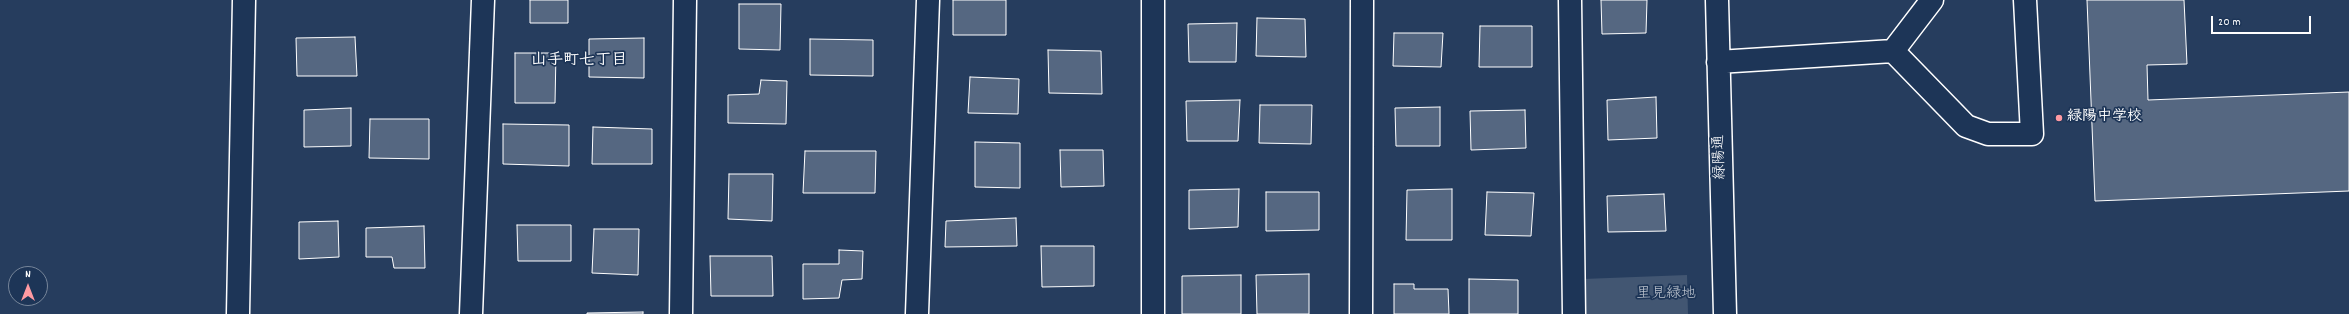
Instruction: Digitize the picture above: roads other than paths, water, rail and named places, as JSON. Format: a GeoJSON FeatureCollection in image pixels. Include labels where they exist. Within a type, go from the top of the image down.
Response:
{"type":"FeatureCollection","features":[{"type":"Feature","properties":{"kind":"street"},"geometry":{"type":"LineString","coordinates":[[238,314],[244,0]]}},
{"type":"Feature","properties":{"kind":"street"},"geometry":{"type":"LineString","coordinates":[[471,314],[483,0]]}},
{"type":"Feature","properties":{"kind":"street"},"geometry":{"type":"LineString","coordinates":[[681,314],[685,0]]}},
{"type":"Feature","properties":{"kind":"street"},"geometry":{"type":"LineString","coordinates":[[916,314],[928,0]]}},
{"type":"Feature","properties":{"kind":"street"},"geometry":{"type":"LineString","coordinates":[[1153,0],[1153,314]]}},
{"type":"Feature","properties":{"kind":"street"},"geometry":{"type":"LineString","coordinates":[[1361,314],[1362,0]]}},
{"type":"Feature","properties":{"kind":"street"},"geometry":{"type":"LineString","coordinates":[[1570,0],[1574,314]]}},
{"type":"Feature","properties":{"kind":"street","name":"緑陽通"},"geometry":{"type":"LineString","coordinates":[[1717,0],[1725,314]]}},
{"type":"Feature","properties":{"kind":"street"},"geometry":{"type":"LineString","coordinates":[[1718,62],[1894,51],[1932,0]]}},
{"type":"Feature","properties":{"kind":"street"},"geometry":{"type":"LineString","coordinates":[[1894,51],[1966,126],[1988,134],[2032,134],[2025,0]]}},
{"type":"Feature","properties":{"kind":"place","name":"緑陽中学校"},"geometry":{"type":"Point","coordinates":[2059,118]}},
{"type":"Feature","properties":{"kind":"district","name":"山手町七丁目"},"geometry":{"type":"Point","coordinates":[579,62]}},
{"type":"Feature","properties":{"kind":"park label","name":"里見緑地"},"geometry":{"type":"Point","coordinates":[1666,295]}}]}
